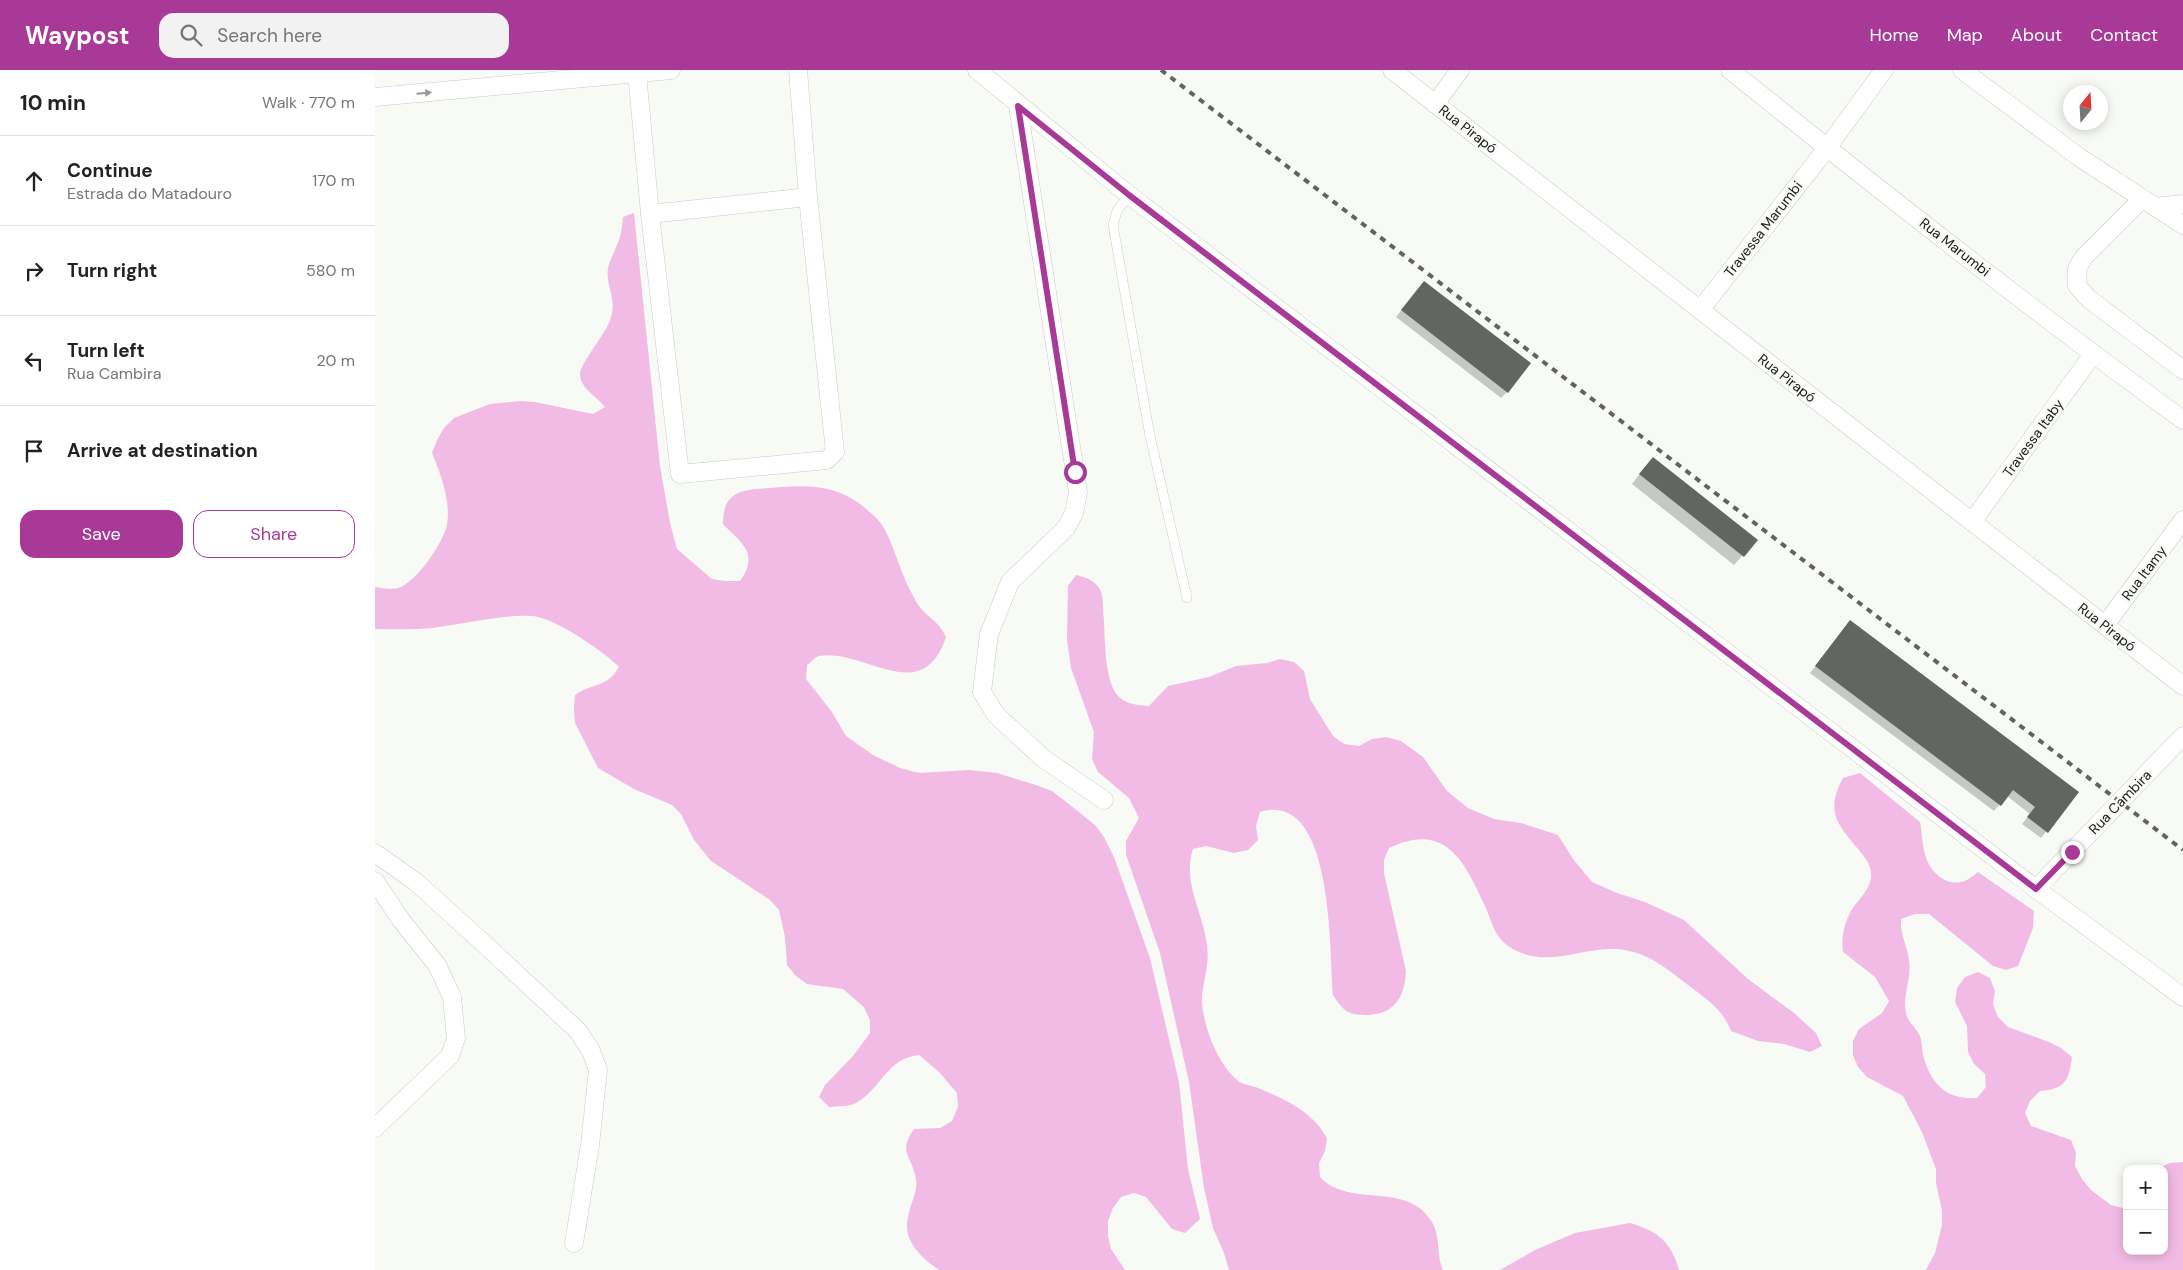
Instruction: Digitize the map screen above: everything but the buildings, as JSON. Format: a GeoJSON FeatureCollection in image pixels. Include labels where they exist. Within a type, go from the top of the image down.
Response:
{"type":"FeatureCollection","features":[{"type":"Feature","properties":{"kind":"street"},"geometry":{"type":"LineString","coordinates":[[375,97],[671,70]]}},
{"type":"Feature","properties":{"kind":"street"},"geometry":{"type":"LineString","coordinates":[[637,73],[650,214],[680,474],[827,460],[835,452],[836,446],[808,197],[797,70]]}},
{"type":"Feature","properties":{"kind":"street"},"geometry":{"type":"LineString","coordinates":[[977,70],[1018,106],[1129,195],[2036,889],[2183,997]]}},
{"type":"Feature","properties":{"kind":"street","name":"Rua Pirapó"},"geometry":{"type":"LineString","coordinates":[[1392,70],[2183,686]]}},
{"type":"Feature","properties":{"kind":"street"},"geometry":{"type":"LineString","coordinates":[[1435,104],[1460,70]]}},
{"type":"Feature","properties":{"kind":"street","name":"Rua Marumbi"},"geometry":{"type":"LineString","coordinates":[[1731,70],[1827,148],[2093,354],[2183,420]]}},
{"type":"Feature","properties":{"kind":"street","name":"Travessa Marumbi"},"geometry":{"type":"LineString","coordinates":[[1700,310],[1827,148],[1884,70]]}},
{"type":"Feature","properties":{"kind":"street"},"geometry":{"type":"LineString","coordinates":[[1962,70],[2079,157],[2183,225]]}},
{"type":"Feature","properties":{"kind":"street"},"geometry":{"type":"LineString","coordinates":[[1018,106],[1078,492],[1073,513],[1066,528],[1010,582],[989,634],[982,692],[995,715],[1044,759],[1104,800]]}},
{"type":"Feature","properties":{"kind":"street"},"geometry":{"type":"LineString","coordinates":[[650,214],[808,197]]}},
{"type":"Feature","properties":{"kind":"street"},"geometry":{"type":"LineString","coordinates":[[2183,204],[2149,203],[2083,258],[2077,269],[2077,286],[2089,299],[2183,370]]}},
{"type":"Feature","properties":{"kind":"street","name":"Travessa Itaby"},"geometry":{"type":"LineString","coordinates":[[1972,522],[2093,354]]}},
{"type":"Feature","properties":{"kind":"street","name":"Rua Itamy"},"geometry":{"type":"LineString","coordinates":[[2105,625],[2183,520]]}},
{"type":"Feature","properties":{"kind":"street","name":"Rua Cambira"},"geometry":{"type":"LineString","coordinates":[[2036,889],[2183,736]]}},
{"type":"Feature","properties":{"kind":"street"},"geometry":{"type":"LineString","coordinates":[[375,853],[416,882],[493,952],[578,1031],[591,1051],[597,1070],[590,1145],[574,1243]]}},
{"type":"Feature","properties":{"kind":"street"},"geometry":{"type":"LineString","coordinates":[[375,881],[401,920],[437,965],[452,997],[456,1038],[450,1056],[375,1128]]}},
{"type":"Feature","properties":{"kind":"lane"},"geometry":{"type":"LineString","coordinates":[[1129,195],[1117,211],[1113,225],[1150,436],[1187,598]]}},
{"type":"Feature","properties":{"kind":"shaded area"},"geometry":{"type":"Polygon","coordinates":[[[634,213],[660,466],[670,523],[677,549],[712,579],[740,581],[748,563],[746,549],[723,524],[723,515],[727,502],[736,494],[757,489],[800,486],[827,489],[853,499],[879,520],[892,545],[906,583],[916,602],[937,623],[946,637],[936,658],[923,669],[907,673],[837,656],[819,656],[807,665],[806,679],[832,712],[846,736],[873,755],[900,768],[919,773],[969,770],[997,773],[1052,791],[1096,826],[1114,857],[1150,958],[1179,1082],[1188,1169],[1200,1219],[1185,1233],[1172,1229],[1146,1197],[1134,1193],[1121,1197],[1113,1208],[1108,1221],[1108,1236],[1111,1249],[1125,1270],[939,1270],[920,1254],[910,1241],[907,1225],[915,1193],[916,1179],[907,1154],[907,1144],[914,1129],[940,1128],[952,1121],[958,1107],[957,1093],[939,1072],[919,1055],[898,1062],[872,1091],[856,1103],[846,1106],[829,1107],[819,1097],[825,1085],[853,1056],[870,1033],[870,1020],[864,1007],[843,989],[807,984],[796,976],[787,965],[785,937],[779,910],[770,900],[711,861],[694,840],[681,814],[672,805],[634,789],[598,768],[575,723],[575,695],[609,679],[619,667],[612,660],[569,631],[538,617],[501,617],[425,629],[375,629],[375,587],[398,588],[413,579],[434,552],[447,525],[448,507],[446,497],[442,479],[432,453],[444,428],[454,418],[490,404],[521,401],[535,402],[593,414],[605,407],[586,388],[580,374],[608,325],[613,308],[608,282],[609,265],[618,243],[623,217],[634,213]]]}},
{"type":"Feature","properties":{"kind":"shaded area"},"geometry":{"type":"Polygon","coordinates":[[[1076,575],[1092,581],[1100,590],[1103,602],[1108,672],[1116,694],[1126,702],[1149,706],[1168,686],[1209,677],[1236,666],[1267,663],[1280,659],[1294,662],[1304,671],[1310,699],[1333,736],[1344,744],[1359,746],[1372,739],[1386,737],[1401,741],[1423,757],[1447,791],[1468,808],[1494,819],[1521,823],[1558,835],[1573,859],[1592,882],[1645,902],[1684,920],[1748,979],[1794,1013],[1816,1033],[1822,1046],[1810,1052],[1784,1044],[1758,1041],[1731,1031],[1719,1010],[1707,1000],[1675,975],[1637,953],[1615,949],[1559,957],[1544,957],[1531,956],[1509,947],[1496,932],[1477,889],[1460,860],[1438,842],[1425,839],[1408,841],[1389,848],[1384,860],[1384,873],[1406,971],[1401,996],[1392,1007],[1377,1014],[1351,1013],[1340,1005],[1333,995],[1328,913],[1323,880],[1315,849],[1302,825],[1285,812],[1260,812],[1256,826],[1258,840],[1248,850],[1234,853],[1206,846],[1193,849],[1190,861],[1194,897],[1207,945],[1208,959],[1202,998],[1205,1019],[1212,1042],[1223,1064],[1237,1080],[1268,1092],[1297,1107],[1321,1129],[1327,1138],[1325,1151],[1319,1163],[1320,1177],[1332,1186],[1347,1192],[1393,1198],[1408,1202],[1421,1209],[1435,1228],[1443,1270],[1229,1270],[1213,1228],[1204,1188],[1189,1082],[1160,953],[1126,855],[1126,841],[1139,818],[1129,798],[1098,772],[1092,759],[1094,732],[1071,668],[1067,640],[1068,586],[1076,575]]]}},
{"type":"Feature","properties":{"kind":"shaded area"},"geometry":{"type":"Polygon","coordinates":[[[1860,773],[1920,822],[1927,860],[1934,872],[1939,876],[1945,880],[1958,883],[1965,881],[1978,872],[2034,911],[2033,928],[2018,966],[2006,970],[1993,966],[1929,914],[1915,914],[1901,919],[1910,967],[1905,1000],[1906,1013],[1920,1036],[1926,1065],[1935,1082],[1948,1093],[1966,1098],[1977,1098],[1986,1087],[1985,1074],[1974,1064],[1968,1052],[1967,1026],[1955,1002],[1957,988],[1965,977],[1978,972],[1990,978],[1995,991],[1993,1004],[1998,1017],[2008,1027],[2049,1042],[2061,1048],[2072,1057],[2069,1073],[2064,1083],[2055,1088],[2040,1091],[2030,1101],[2025,1113],[2031,1126],[2071,1140],[2076,1153],[2075,1166],[2082,1179],[2091,1190],[2111,1205],[2123,1208],[2123,1255],[2168,1255],[2168,1165],[2166,1165],[2183,1162],[2183,1270],[1926,1270],[1935,1253],[1942,1225],[1936,1169],[1922,1132],[1903,1096],[1867,1077],[1858,1067],[1853,1055],[1853,1041],[1859,1029],[1882,1013],[1889,1001],[1875,977],[1843,952],[1843,936],[1847,921],[1851,911],[1867,889],[1871,874],[1867,861],[1836,817],[1835,800],[1843,778],[1860,773]]]}},
{"type":"Feature","properties":{"kind":"shaded area"},"geometry":{"type":"Polygon","coordinates":[[[1630,1223],[1656,1234],[1662,1239],[1672,1252],[1679,1270],[1500,1270],[1535,1250],[1575,1233],[1630,1223]]]}},
{"type":"Feature","properties":{"kind":"railway"},"geometry":{"type":"LineString","coordinates":[[1161,70],[2183,850]]}},
{"type":"Feature","properties":{"kind":"route"},"geometry":{"type":"LineString","coordinates":[[1075,472],[1018,106],[1129,195],[2036,889],[2072,852]]}}]}
